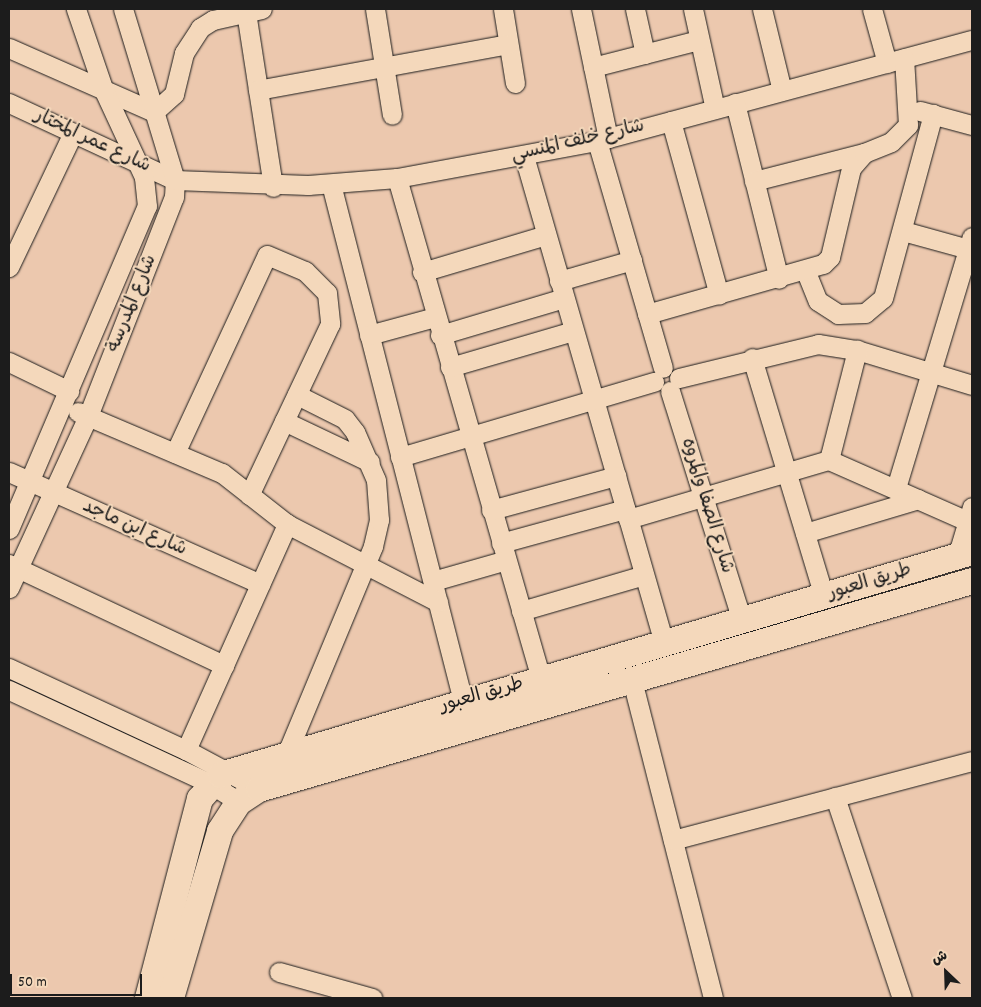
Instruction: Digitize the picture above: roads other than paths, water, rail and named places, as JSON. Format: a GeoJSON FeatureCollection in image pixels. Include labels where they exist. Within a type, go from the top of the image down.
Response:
{"type":"FeatureCollection","features":[{"type":"Feature","properties":{"kind":"street","name":"شارع المدرسة"},"geometry":{"type":"LineString","coordinates":[[9,529],[144,220],[148,191],[139,164],[104,91],[76,9]]}},
{"type":"Feature","properties":{"kind":"street","name":"شارع المدرسة"},"geometry":{"type":"LineString","coordinates":[[9,588],[13,566],[53,493],[88,416],[170,213],[176,180],[123,9]]}},
{"type":"Feature","properties":{"kind":"street"},"geometry":{"type":"LineString","coordinates":[[374,9],[392,115]]}},
{"type":"Feature","properties":{"kind":"street"},"geometry":{"type":"LineString","coordinates":[[502,9],[515,83]]}},
{"type":"Feature","properties":{"kind":"street","name":"شارع الصفا والمروه"},"geometry":{"type":"LineString","coordinates":[[581,9],[593,67],[602,140],[632,260],[742,621]]}},
{"type":"Feature","properties":{"kind":"street"},"geometry":{"type":"LineString","coordinates":[[636,9],[645,54]]}},
{"type":"Feature","properties":{"kind":"street"},"geometry":{"type":"LineString","coordinates":[[693,9],[714,109]]}},
{"type":"Feature","properties":{"kind":"street"},"geometry":{"type":"LineString","coordinates":[[762,9],[782,91]]}},
{"type":"Feature","properties":{"kind":"street"},"geometry":{"type":"LineString","coordinates":[[754,181],[864,153],[901,134],[908,125],[909,108],[896,61],[872,9]]}},
{"type":"Feature","properties":{"kind":"street"},"geometry":{"type":"LineString","coordinates":[[9,48],[154,112],[174,94],[184,53],[200,28],[254,11],[258,90],[273,187]]}},
{"type":"Feature","properties":{"kind":"street"},"geometry":{"type":"LineString","coordinates":[[593,67],[699,40]]}},
{"type":"Feature","properties":{"kind":"street","name":"شارع خلف المنسي"},"geometry":{"type":"LineString","coordinates":[[176,180],[273,187],[332,184],[398,178],[524,156],[602,140],[972,40]]}},
{"type":"Feature","properties":{"kind":"street"},"geometry":{"type":"LineString","coordinates":[[258,90],[508,44]]}},
{"type":"Feature","properties":{"kind":"street","name":"شارع عمر المختار"},"geometry":{"type":"LineString","coordinates":[[9,103],[176,180]]}},
{"type":"Feature","properties":{"kind":"street"},"geometry":{"type":"LineString","coordinates":[[735,103],[779,279]]}},
{"type":"Feature","properties":{"kind":"street"},"geometry":{"type":"LineString","coordinates":[[909,108],[972,125]]}},
{"type":"Feature","properties":{"kind":"street"},"geometry":{"type":"LineString","coordinates":[[806,272],[818,301],[827,309],[838,314],[865,313],[883,298],[904,231],[933,114]]}},
{"type":"Feature","properties":{"kind":"street"},"geometry":{"type":"LineString","coordinates":[[671,121],[719,295]]}},
{"type":"Feature","properties":{"kind":"street"},"geometry":{"type":"LineString","coordinates":[[9,267],[73,133]]}},
{"type":"Feature","properties":{"kind":"street"},"geometry":{"type":"LineString","coordinates":[[648,314],[806,272],[830,257],[850,168],[864,153]]}},
{"type":"Feature","properties":{"kind":"street"},"geometry":{"type":"LineString","coordinates":[[524,156],[664,643]]}},
{"type":"Feature","properties":{"kind":"street"},"geometry":{"type":"LineString","coordinates":[[398,178],[422,272],[541,679]]}},
{"type":"Feature","properties":{"kind":"street"},"geometry":{"type":"LineString","coordinates":[[332,184],[368,335],[463,701]]}},
{"type":"Feature","properties":{"kind":"street"},"geometry":{"type":"LineString","coordinates":[[896,488],[971,246],[904,231]]}},
{"type":"Feature","properties":{"kind":"street"},"geometry":{"type":"LineString","coordinates":[[422,272],[546,235]]}},
{"type":"Feature","properties":{"kind":"street"},"geometry":{"type":"LineString","coordinates":[[175,453],[267,255],[318,280],[331,308],[330,324],[249,495]]}},
{"type":"Feature","properties":{"kind":"street"},"geometry":{"type":"LineString","coordinates":[[368,335],[438,326],[561,290],[632,260]]}},
{"type":"Feature","properties":{"kind":"street"},"geometry":{"type":"LineString","coordinates":[[450,367],[573,331]]}},
{"type":"Feature","properties":{"kind":"street"},"geometry":{"type":"LineString","coordinates":[[400,456],[667,380],[752,358],[818,344],[857,350],[972,385]]}},
{"type":"Feature","properties":{"kind":"street"},"geometry":{"type":"LineString","coordinates":[[829,460],[857,350]]}},
{"type":"Feature","properties":{"kind":"street"},"geometry":{"type":"LineString","coordinates":[[752,358],[824,597]]}},
{"type":"Feature","properties":{"kind":"street"},"geometry":{"type":"LineString","coordinates":[[9,362],[66,399],[88,416],[228,477],[287,524],[438,602]]}},
{"type":"Feature","properties":{"kind":"street"},"geometry":{"type":"LineString","coordinates":[[287,753],[366,565],[379,520],[370,462],[345,419],[297,395]]}},
{"type":"Feature","properties":{"kind":"street"},"geometry":{"type":"LineString","coordinates":[[284,421],[370,462]]}},
{"type":"Feature","properties":{"kind":"street"},"geometry":{"type":"LineString","coordinates":[[433,581],[504,552],[627,514],[703,497],[786,471],[829,460],[918,499],[970,514],[965,555],[968,582]]}},
{"type":"Feature","properties":{"kind":"street","name":"شارع ابن ماجد"},"geometry":{"type":"LineString","coordinates":[[9,472],[260,584]]}},
{"type":"Feature","properties":{"kind":"street"},"geometry":{"type":"LineString","coordinates":[[491,510],[616,476]]}},
{"type":"Feature","properties":{"kind":"street"},"geometry":{"type":"LineString","coordinates":[[805,534],[918,499]]}},
{"type":"Feature","properties":{"kind":"street"},"geometry":{"type":"LineString","coordinates":[[186,750],[287,524]]}},
{"type":"Feature","properties":{"kind":"street","name":"طريق العبور"},"geometry":{"type":"LineString","coordinates":[[218,777],[287,753],[965,555]]}},
{"type":"Feature","properties":{"kind":"street"},"geometry":{"type":"LineString","coordinates":[[13,566],[224,664]]}},
{"type":"Feature","properties":{"kind":"street"},"geometry":{"type":"LineString","coordinates":[[521,612],[644,575]]}},
{"type":"Feature","properties":{"kind":"street","name":"طريق العبور"},"geometry":{"type":"LineString","coordinates":[[249,796],[632,680],[968,582]]}},
{"type":"Feature","properties":{"kind":"street"},"geometry":{"type":"LineString","coordinates":[[9,668],[186,750],[218,777],[249,796],[214,849],[171,998]]}},
{"type":"Feature","properties":{"kind":"street"},"geometry":{"type":"LineString","coordinates":[[632,680],[713,998]]}},
{"type":"Feature","properties":{"kind":"street"},"geometry":{"type":"LineString","coordinates":[[9,690],[218,777]]}},
{"type":"Feature","properties":{"kind":"street"},"geometry":{"type":"LineString","coordinates":[[673,840],[972,760]]}},
{"type":"Feature","properties":{"kind":"street"},"geometry":{"type":"LineString","coordinates":[[148,998],[200,799],[218,777]]}},
{"type":"Feature","properties":{"kind":"street"},"geometry":{"type":"LineString","coordinates":[[835,797],[902,998]]}},
{"type":"Feature","properties":{"kind":"street"},"geometry":{"type":"LineString","coordinates":[[279,972],[372,998]]}}]}
